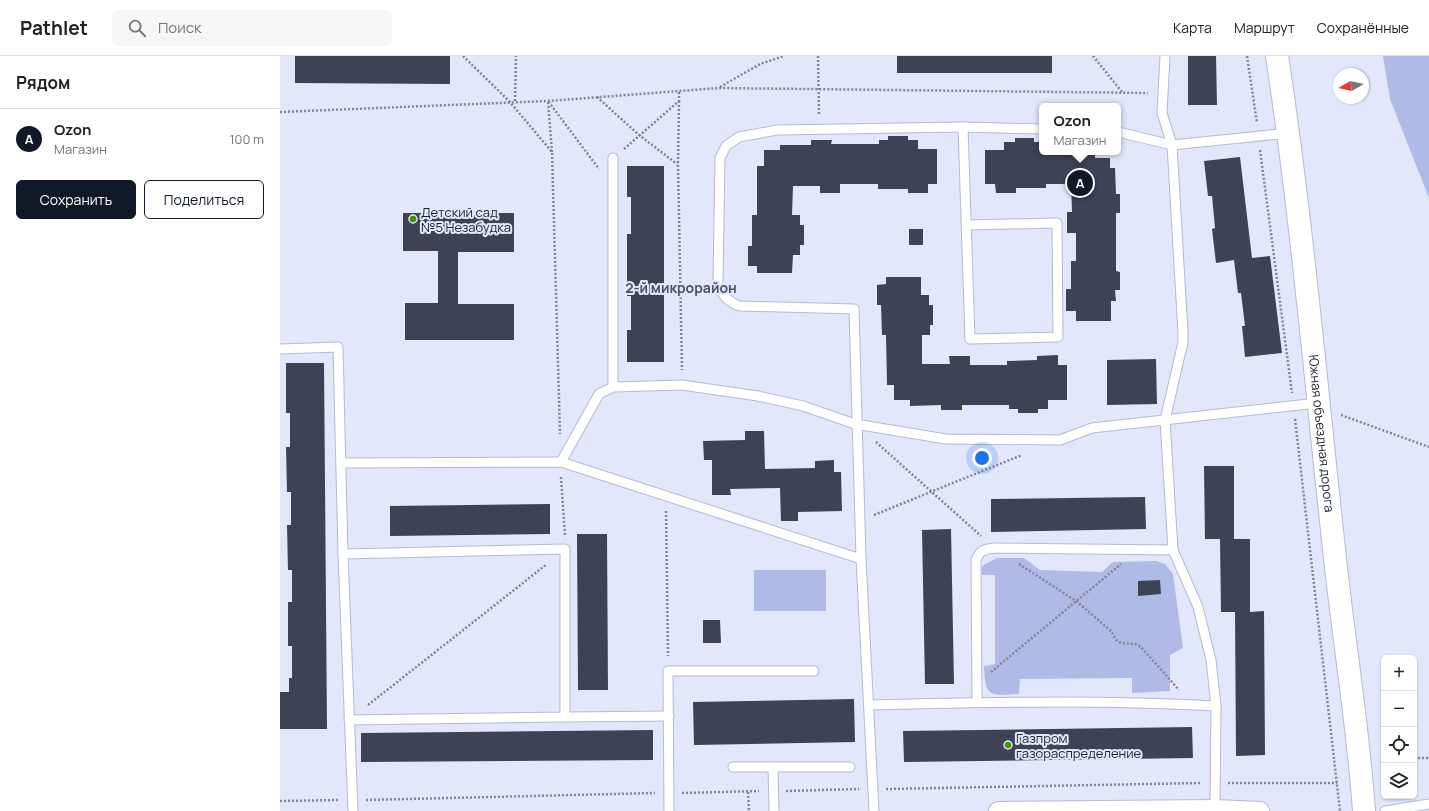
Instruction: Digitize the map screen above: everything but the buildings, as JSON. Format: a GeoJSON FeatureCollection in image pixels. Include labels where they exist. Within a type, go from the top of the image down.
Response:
{"type":"FeatureCollection","features":[{"type":"Feature","properties":{"kind":"street","name":"Южная объездная дорога"},"geometry":{"type":"LineString","coordinates":[[1277,56],[1289,133],[1337,583],[1360,761],[1364,811]]}},
{"type":"Feature","properties":{"kind":"street"},"geometry":{"type":"LineString","coordinates":[[998,811],[1215,809],[1260,811]]}},
{"type":"Feature","properties":{"kind":"lane"},"geometry":{"type":"LineString","coordinates":[[1165,56],[1162,113],[1172,145],[1183,342],[1165,420],[1173,550],[1198,607],[1211,660],[1216,706],[1215,809]]}},
{"type":"Feature","properties":{"kind":"lane"},"geometry":{"type":"LineString","coordinates":[[963,127],[966,225],[970,339],[1058,337],[1057,223],[966,225]]}},
{"type":"Feature","properties":{"kind":"lane"},"geometry":{"type":"LineString","coordinates":[[874,811],[859,522],[854,309],[739,306],[728,301],[722,294],[718,284],[720,158],[726,146],[739,137],[777,130],[963,127],[1039,129]]}},
{"type":"Feature","properties":{"kind":"lane"},"geometry":{"type":"LineString","coordinates":[[1121,133],[1172,145],[1289,133]]}},
{"type":"Feature","properties":{"kind":"lane"},"geometry":{"type":"LineString","coordinates":[[613,158],[614,387]]}},
{"type":"Feature","properties":{"kind":"lane"},"geometry":{"type":"LineString","coordinates":[[280,349],[338,347],[343,554],[353,811]]}},
{"type":"Feature","properties":{"kind":"lane"},"geometry":{"type":"LineString","coordinates":[[561,462],[599,394],[614,387],[682,385],[765,398],[803,406],[856,424],[946,439],[1060,440],[1092,428],[1318,403]]}},
{"type":"Feature","properties":{"kind":"lane"},"geometry":{"type":"LineString","coordinates":[[341,464],[561,462],[861,559]]}},
{"type":"Feature","properties":{"kind":"lane"},"geometry":{"type":"LineString","coordinates":[[976,702],[976,560],[979,552],[984,549],[995,548],[1173,550]]}},
{"type":"Feature","properties":{"kind":"lane"},"geometry":{"type":"LineString","coordinates":[[343,554],[566,549],[565,717]]}},
{"type":"Feature","properties":{"kind":"lane"},"geometry":{"type":"LineString","coordinates":[[669,811],[668,671],[814,672]]}},
{"type":"Feature","properties":{"kind":"lane"},"geometry":{"type":"LineString","coordinates":[[869,705],[976,702],[1216,706]]}},
{"type":"Feature","properties":{"kind":"lane"},"geometry":{"type":"LineString","coordinates":[[349,720],[669,716]]}},
{"type":"Feature","properties":{"kind":"lane"},"geometry":{"type":"LineString","coordinates":[[733,767],[850,767]]}},
{"type":"Feature","properties":{"kind":"lane"},"geometry":{"type":"LineString","coordinates":[[773,767],[774,811]]}},
{"type":"Feature","properties":{"kind":"lane"},"geometry":{"type":"LineString","coordinates":[[1385,811],[1429,804]]}},
{"type":"Feature","properties":{"kind":"path"},"geometry":{"type":"LineString","coordinates":[[463,56],[508,102],[552,152]]}},
{"type":"Feature","properties":{"kind":"path"},"geometry":{"type":"LineString","coordinates":[[516,56],[516,101]]}},
{"type":"Feature","properties":{"kind":"path"},"geometry":{"type":"LineString","coordinates":[[719,88],[760,64],[784,56]]}},
{"type":"Feature","properties":{"kind":"path"},"geometry":{"type":"LineString","coordinates":[[818,56],[819,130]]}},
{"type":"Feature","properties":{"kind":"path"},"geometry":{"type":"LineString","coordinates":[[1093,56],[1123,92]]}},
{"type":"Feature","properties":{"kind":"path"},"geometry":{"type":"LineString","coordinates":[[1247,56],[1293,406],[1340,811]]}},
{"type":"Feature","properties":{"kind":"path"},"geometry":{"type":"LineString","coordinates":[[280,112],[516,101],[548,101],[719,88],[1163,93]]}},
{"type":"Feature","properties":{"kind":"path"},"geometry":{"type":"LineString","coordinates":[[680,91],[678,164],[682,385]]}},
{"type":"Feature","properties":{"kind":"path"},"geometry":{"type":"LineString","coordinates":[[597,97],[639,135],[678,164]]}},
{"type":"Feature","properties":{"kind":"path"},"geometry":{"type":"LineString","coordinates":[[349,720],[566,549],[561,462],[552,152],[548,101]]}},
{"type":"Feature","properties":{"kind":"path"},"geometry":{"type":"LineString","coordinates":[[548,101],[613,188]]}},
{"type":"Feature","properties":{"kind":"path"},"geometry":{"type":"LineString","coordinates":[[613,158],[679,101]]}},
{"type":"Feature","properties":{"kind":"path"},"geometry":{"type":"LineString","coordinates":[[1318,403],[1350,420],[1390,432],[1429,447]]}},
{"type":"Feature","properties":{"kind":"path"},"geometry":{"type":"LineString","coordinates":[[859,522],[1024,454]]}},
{"type":"Feature","properties":{"kind":"path"},"geometry":{"type":"LineString","coordinates":[[666,496],[668,671]]}},
{"type":"Feature","properties":{"kind":"path"},"geometry":{"type":"LineString","coordinates":[[977,683],[1139,550]]}},
{"type":"Feature","properties":{"kind":"path"},"geometry":{"type":"LineString","coordinates":[[1417,758],[1429,758]]}},
{"type":"Feature","properties":{"kind":"path"},"geometry":{"type":"LineString","coordinates":[[280,800],[352,800],[748,791],[1337,782]]}},
{"type":"Feature","properties":{"kind":"path"},"geometry":{"type":"LineString","coordinates":[[748,791],[749,811]]}},
{"type":"Feature","properties":{"kind":"shaded area"},"geometry":{"type":"Polygon","coordinates":[[[1383,56],[1429,56],[1429,198],[1390,99],[1383,56]]]}},
{"type":"Feature","properties":{"kind":"shaded area"},"geometry":{"type":"Polygon","coordinates":[[[997,558],[1024,558],[1040,570],[1102,572],[1113,562],[1156,561],[1165,564],[1173,574],[1183,648],[1170,655],[1170,691],[1132,693],[1132,678],[1020,679],[1019,694],[1001,695],[991,692],[986,684],[984,666],[995,664],[995,575],[982,575],[982,566],[997,558]]]}},
{"type":"Feature","properties":{"kind":"shaded area"},"geometry":{"type":"Polygon","coordinates":[[[754,570],[826,570],[826,611],[754,611],[754,570]]]}},
{"type":"Feature","properties":{"kind":"place","name":"Ozon"},"geometry":{"type":"Point","coordinates":[1080,183]}},
{"type":"Feature","properties":{"kind":"place","name":"Детский сад №5 Незабудка"},"geometry":{"type":"Point","coordinates":[413,219]}},
{"type":"Feature","properties":{"kind":"place","name":"Газпром газораспределение"},"geometry":{"type":"Point","coordinates":[1008,745]}},
{"type":"Feature","properties":{"kind":"district","name":"2-й микрорайон"},"geometry":{"type":"Point","coordinates":[681,288]}}]}
